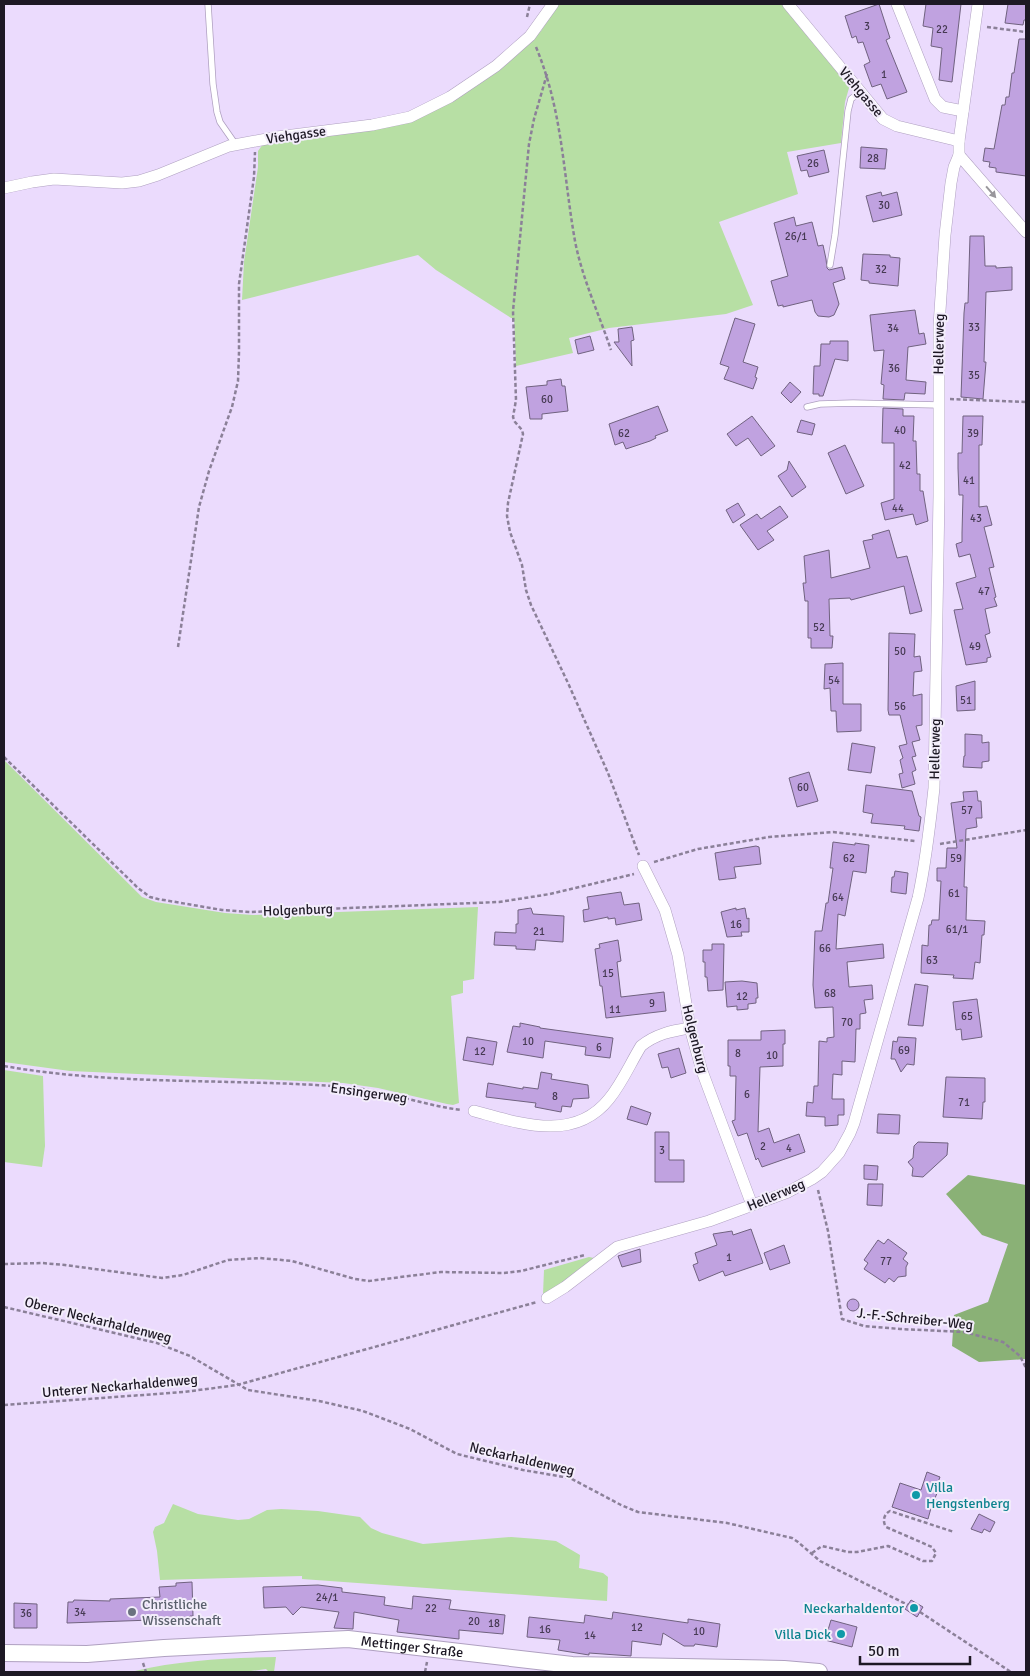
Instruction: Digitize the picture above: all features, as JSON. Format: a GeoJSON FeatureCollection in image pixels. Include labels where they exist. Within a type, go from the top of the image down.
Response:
{"type":"FeatureCollection","features":[{"type":"Feature","properties":{"kind":"main road","name":"Mettinger Straße"},"geometry":{"type":"LineString","coordinates":[[4,1653],[87,1654],[164,1648],[348,1639],[572,1665],[662,1670],[784,1669],[819,1672]]}},
{"type":"Feature","properties":{"kind":"street","name":"Viehgasse"},"geometry":{"type":"LineString","coordinates":[[4,188],[60,178],[122,183],[139,181],[152,178],[236,144],[372,125],[414,116],[440,103],[496,66],[530,36],[553,4]]}},
{"type":"Feature","properties":{"kind":"street","name":"Viehgasse"},"geometry":{"type":"LineString","coordinates":[[788,4],[880,116],[890,124],[959,141]]}},
{"type":"Feature","properties":{"kind":"street"},"geometry":{"type":"LineString","coordinates":[[897,4],[935,99],[943,107],[963,112]]}},
{"type":"Feature","properties":{"kind":"street","name":"Hellerweg"},"geometry":{"type":"LineString","coordinates":[[548,1298],[566,1287],[617,1248],[682,1230],[788,1192],[812,1179],[822,1172],[839,1152],[854,1123],[908,937],[920,891],[928,843],[934,788],[940,496],[939,326],[945,244],[953,174],[959,155],[959,141],[978,4]]}},
{"type":"Feature","properties":{"kind":"street"},"geometry":{"type":"LineString","coordinates":[[959,155],[1026,232]]}},
{"type":"Feature","properties":{"kind":"street","name":"Holgenburg"},"geometry":{"type":"LineString","coordinates":[[644,868],[659,896],[670,924],[680,964],[690,1028],[702,1071],[752,1205]]}},
{"type":"Feature","properties":{"kind":"street"},"geometry":{"type":"LineString","coordinates":[[474,1111],[519,1122],[554,1126],[575,1124],[591,1115],[608,1100],[641,1046],[662,1033],[690,1028]]}},
{"type":"Feature","properties":{"kind":"lane"},"geometry":{"type":"LineString","coordinates":[[208,4],[216,112],[222,126],[236,144]]}},
{"type":"Feature","properties":{"kind":"lane"},"geometry":{"type":"LineString","coordinates":[[830,265],[848,111],[851,99],[860,92]]}},
{"type":"Feature","properties":{"kind":"lane"},"geometry":{"type":"LineString","coordinates":[[807,407],[820,404],[939,402]]}},
{"type":"Feature","properties":{"kind":"path"},"geometry":{"type":"LineString","coordinates":[[976,26],[1026,32]]}},
{"type":"Feature","properties":{"kind":"path"},"geometry":{"type":"LineString","coordinates":[[530,36],[547,74],[559,126],[577,250],[611,350]]}},
{"type":"Feature","properties":{"kind":"path"},"geometry":{"type":"LineString","coordinates":[[547,74],[529,144],[512,311],[516,396],[513,417],[523,434],[508,503],[507,520],[522,565],[530,605],[568,683],[608,773],[644,868],[698,849],[770,837],[833,832],[943,844],[1026,830]]}},
{"type":"Feature","properties":{"kind":"path"},"geometry":{"type":"LineString","coordinates":[[178,647],[199,507],[232,407],[238,381],[240,352],[239,284],[254,177],[254,142]]}},
{"type":"Feature","properties":{"kind":"path"},"geometry":{"type":"LineString","coordinates":[[939,402],[1026,402]]}},
{"type":"Feature","properties":{"kind":"path","name":"Holgenburg"},"geometry":{"type":"LineString","coordinates":[[4,756],[138,888],[150,896],[222,910],[250,912],[476,904],[521,900],[590,885],[644,868]]}},
{"type":"Feature","properties":{"kind":"path","name":"Ensingerweg"},"geometry":{"type":"LineString","coordinates":[[4,1066],[60,1074],[141,1080],[355,1088],[384,1092],[456,1109],[474,1111]]}},
{"type":"Feature","properties":{"kind":"path","name":"J.-F.-Schreiber-Weg"},"geometry":{"type":"LineString","coordinates":[[812,1179],[820,1193],[842,1318],[864,1326],[964,1332],[1004,1342],[1020,1356],[1026,1368]]}},
{"type":"Feature","properties":{"kind":"path"},"geometry":{"type":"LineString","coordinates":[[4,1264],[42,1263],[65,1265],[162,1278],[182,1275],[228,1260],[260,1258],[292,1261],[355,1279],[369,1281],[441,1272],[504,1273],[521,1271],[591,1253]]}},
{"type":"Feature","properties":{"kind":"path","name":"Unterer Neckarhaldenweg"},"geometry":{"type":"LineString","coordinates":[[4,1404],[175,1392],[237,1385],[484,1318],[548,1298]]}},
{"type":"Feature","properties":{"kind":"path","name":"Oberer Neckarhaldenweg"},"geometry":{"type":"LineString","coordinates":[[4,1306],[132,1336],[178,1350],[237,1385]]}},
{"type":"Feature","properties":{"kind":"path","name":"Neckarhaldenweg"},"geometry":{"type":"LineString","coordinates":[[237,1385],[255,1392],[319,1401],[363,1411],[410,1430],[457,1454],[523,1470],[570,1478],[638,1512],[727,1523],[779,1534],[798,1542],[820,1561],[908,1605]]}},
{"type":"Feature","properties":{"kind":"path"},"geometry":{"type":"LineString","coordinates":[[812,1553],[822,1546],[848,1552],[888,1546],[923,1561],[932,1561],[936,1553],[932,1547],[886,1526],[884,1518],[887,1512],[890,1511],[954,1532]]}},
{"type":"Feature","properties":{"kind":"path"},"geometry":{"type":"LineString","coordinates":[[920,1612],[1011,1672]]}},
{"type":"Feature","properties":{"kind":"green space"},"geometry":{"type":"Polygon","coordinates":[[[558,4],[782,4],[848,85],[841,143],[787,152],[798,194],[719,222],[753,305],[726,314],[609,328],[569,338],[573,353],[516,366],[514,318],[511,318],[436,270],[418,255],[242,300],[244,262],[258,167],[258,151],[263,144],[399,125],[521,50],[541,31],[558,4]]]}},
{"type":"Feature","properties":{"kind":"green space"},"geometry":{"type":"Polygon","coordinates":[[[4,760],[142,897],[156,902],[225,913],[253,915],[478,907],[474,979],[463,981],[463,993],[451,996],[459,1103],[447,1104],[378,1088],[343,1083],[70,1071],[4,1062],[4,760]]]}},
{"type":"Feature","properties":{"kind":"green space"},"geometry":{"type":"Polygon","coordinates":[[[4,1070],[43,1076],[45,1146],[42,1167],[4,1162],[4,1070]]]}},
{"type":"Feature","properties":{"kind":"green space"},"geometry":{"type":"Polygon","coordinates":[[[968,1175],[1026,1185],[1026,1359],[979,1362],[952,1346],[954,1315],[988,1302],[1008,1244],[982,1235],[946,1194],[968,1175]]]}},
{"type":"Feature","properties":{"kind":"green space"},"geometry":{"type":"Polygon","coordinates":[[[589,1257],[594,1258],[566,1281],[543,1294],[544,1270],[589,1257]]]}},
{"type":"Feature","properties":{"kind":"green space"},"geometry":{"type":"Polygon","coordinates":[[[173,1504],[198,1514],[238,1520],[249,1519],[267,1510],[281,1509],[318,1511],[360,1517],[371,1528],[382,1533],[423,1544],[511,1537],[556,1541],[580,1555],[579,1568],[603,1573],[608,1577],[607,1601],[302,1579],[302,1576],[160,1580],[153,1532],[155,1527],[164,1523],[173,1504]]]}},
{"type":"Feature","properties":{"kind":"green space"},"geometry":{"type":"Polygon","coordinates":[[[276,1657],[274,1672],[269,1672],[266,1669],[244,1672],[4,1672],[135,1671],[187,1662],[276,1657]]]}},
{"type":"Feature","properties":{"kind":"building"},"geometry":{"type":"Polygon","coordinates":[[[879,4],[890,38],[886,40],[907,92],[887,99],[881,84],[872,87],[864,65],[870,62],[863,42],[858,43],[856,36],[852,38],[845,16],[879,4]]]}},
{"type":"Feature","properties":{"kind":"building"},"geometry":{"type":"Polygon","coordinates":[[[926,4],[961,4],[952,82],[939,80],[942,48],[931,46],[933,28],[923,26],[926,4]]]}},
{"type":"Feature","properties":{"kind":"building"},"geometry":{"type":"Polygon","coordinates":[[[1008,4],[1026,4],[1026,20],[1024,20],[1023,25],[1005,23],[1008,4]]]}},
{"type":"Feature","properties":{"kind":"building"},"geometry":{"type":"Polygon","coordinates":[[[1019,39],[1026,39],[1026,176],[996,172],[996,168],[989,167],[990,162],[983,161],[985,148],[994,149],[1002,105],[1005,105],[1006,97],[1009,97],[1019,39]]]}},
{"type":"Feature","properties":{"kind":"building"},"geometry":{"type":"Polygon","coordinates":[[[861,147],[887,149],[885,169],[860,168],[861,147]]]}},
{"type":"Feature","properties":{"kind":"building"},"geometry":{"type":"Polygon","coordinates":[[[824,150],[829,172],[809,177],[807,170],[801,171],[797,156],[824,150]]]}},
{"type":"Feature","properties":{"kind":"building"},"geometry":{"type":"Polygon","coordinates":[[[881,192],[882,196],[897,192],[902,215],[873,222],[866,196],[881,192]]]}},
{"type":"Feature","properties":{"kind":"building"},"geometry":{"type":"Polygon","coordinates":[[[794,217],[796,226],[812,222],[818,246],[823,245],[827,268],[829,270],[842,267],[845,279],[833,283],[839,304],[834,315],[829,317],[818,316],[812,300],[783,307],[783,305],[778,306],[771,281],[788,276],[774,223],[794,217]]]}},
{"type":"Feature","properties":{"kind":"building"},"geometry":{"type":"Polygon","coordinates":[[[970,236],[984,236],[985,266],[996,266],[996,268],[1012,267],[1012,290],[986,292],[984,362],[986,362],[983,399],[961,397],[964,313],[965,303],[968,303],[970,236]]]}},
{"type":"Feature","properties":{"kind":"building"},"geometry":{"type":"Polygon","coordinates":[[[863,254],[890,255],[890,257],[900,258],[898,286],[869,283],[869,281],[861,280],[863,254]]]}},
{"type":"Feature","properties":{"kind":"building"},"geometry":{"type":"Polygon","coordinates":[[[915,310],[919,334],[924,333],[926,344],[908,347],[906,380],[926,382],[925,394],[905,393],[904,400],[883,399],[884,385],[881,384],[884,350],[874,351],[870,315],[915,310]]]}},
{"type":"Feature","properties":{"kind":"building"},"geometry":{"type":"Polygon","coordinates":[[[735,318],[755,324],[743,362],[758,367],[753,389],[724,379],[729,367],[720,364],[735,318]]]}},
{"type":"Feature","properties":{"kind":"building"},"geometry":{"type":"Polygon","coordinates":[[[632,327],[634,340],[631,341],[632,366],[614,342],[619,342],[618,329],[632,327]]]}},
{"type":"Feature","properties":{"kind":"building"},"geometry":{"type":"Polygon","coordinates":[[[590,336],[594,350],[578,354],[575,340],[590,336]]]}},
{"type":"Feature","properties":{"kind":"building"},"geometry":{"type":"Polygon","coordinates":[[[830,341],[848,341],[848,361],[835,359],[823,396],[819,396],[819,394],[813,394],[814,366],[820,366],[821,344],[830,344],[830,341]]]}},
{"type":"Feature","properties":{"kind":"building"},"geometry":{"type":"Polygon","coordinates":[[[561,379],[562,386],[565,386],[568,411],[542,414],[542,419],[530,419],[526,387],[547,385],[547,381],[561,379]]]}},
{"type":"Feature","properties":{"kind":"building"},"geometry":{"type":"Polygon","coordinates":[[[790,382],[801,392],[791,403],[781,393],[790,382]]]}},
{"type":"Feature","properties":{"kind":"building"},"geometry":{"type":"Polygon","coordinates":[[[658,406],[668,431],[655,436],[656,438],[650,441],[626,449],[623,442],[615,445],[609,424],[658,406]]]}},
{"type":"Feature","properties":{"kind":"building"},"geometry":{"type":"Polygon","coordinates":[[[883,408],[903,409],[903,416],[914,416],[913,441],[916,441],[917,474],[920,474],[920,491],[923,491],[928,521],[916,525],[913,514],[885,520],[881,503],[894,499],[894,443],[882,443],[883,408]]]}},
{"type":"Feature","properties":{"kind":"building"},"geometry":{"type":"Polygon","coordinates":[[[752,416],[775,446],[761,456],[748,438],[736,446],[727,434],[752,416]]]}},
{"type":"Feature","properties":{"kind":"building"},"geometry":{"type":"Polygon","coordinates":[[[963,416],[983,416],[982,445],[979,445],[979,507],[987,506],[992,525],[984,527],[994,567],[989,568],[997,606],[985,609],[990,633],[985,635],[991,657],[987,658],[987,662],[966,665],[954,610],[963,609],[956,583],[976,577],[970,554],[959,557],[956,544],[962,542],[963,495],[959,495],[958,453],[962,453],[963,416]]]}},
{"type":"Feature","properties":{"kind":"building"},"geometry":{"type":"Polygon","coordinates":[[[801,420],[815,424],[812,435],[797,432],[801,420]]]}},
{"type":"Feature","properties":{"kind":"building"},"geometry":{"type":"Polygon","coordinates":[[[845,445],[864,486],[846,494],[828,453],[845,445]]]}},
{"type":"Feature","properties":{"kind":"building"},"geometry":{"type":"Polygon","coordinates":[[[789,461],[806,487],[792,497],[778,476],[787,470],[789,461]]]}},
{"type":"Feature","properties":{"kind":"building"},"geometry":{"type":"Polygon","coordinates":[[[738,503],[745,515],[733,523],[726,510],[738,503]]]}},
{"type":"Feature","properties":{"kind":"building"},"geometry":{"type":"Polygon","coordinates":[[[780,506],[788,517],[767,531],[774,540],[758,550],[740,525],[757,514],[761,519],[780,506]]]}},
{"type":"Feature","properties":{"kind":"building"},"geometry":{"type":"Polygon","coordinates":[[[889,530],[897,558],[907,556],[922,611],[910,614],[904,586],[851,600],[850,598],[829,599],[830,636],[833,636],[832,648],[811,648],[811,638],[808,638],[808,601],[805,601],[803,583],[806,583],[804,556],[829,550],[831,578],[870,568],[863,541],[873,539],[872,535],[889,530]]]}},
{"type":"Feature","properties":{"kind":"building"},"geometry":{"type":"Polygon","coordinates":[[[889,633],[915,634],[914,657],[920,656],[922,671],[914,672],[913,696],[922,694],[922,725],[916,726],[920,740],[912,742],[916,756],[912,757],[916,770],[912,772],[915,784],[902,788],[899,774],[903,773],[900,760],[903,758],[899,746],[907,744],[900,715],[889,715],[888,710],[889,633]]]}},
{"type":"Feature","properties":{"kind":"building"},"geometry":{"type":"Polygon","coordinates":[[[843,663],[843,704],[861,704],[861,731],[837,732],[836,711],[831,711],[830,688],[824,689],[825,664],[843,663]]]}},
{"type":"Feature","properties":{"kind":"building"},"geometry":{"type":"Polygon","coordinates":[[[975,681],[975,710],[957,711],[956,686],[975,681]]]}},
{"type":"Feature","properties":{"kind":"building"},"geometry":{"type":"Polygon","coordinates":[[[965,734],[982,735],[982,743],[989,742],[989,761],[982,762],[982,768],[963,767],[965,734]]]}},
{"type":"Feature","properties":{"kind":"building"},"geometry":{"type":"Polygon","coordinates":[[[852,743],[875,747],[871,773],[848,770],[852,743]]]}},
{"type":"Feature","properties":{"kind":"building"},"geometry":{"type":"Polygon","coordinates":[[[809,772],[818,801],[797,807],[789,778],[809,772]]]}},
{"type":"Feature","properties":{"kind":"building"},"geometry":{"type":"Polygon","coordinates":[[[866,785],[912,791],[919,816],[921,817],[919,831],[904,829],[905,826],[871,823],[873,814],[863,812],[866,785]]]}},
{"type":"Feature","properties":{"kind":"building"},"geometry":{"type":"Polygon","coordinates":[[[977,791],[978,801],[981,801],[982,818],[976,818],[977,827],[966,829],[964,887],[967,887],[966,920],[985,921],[980,963],[975,962],[973,979],[953,978],[954,975],[921,973],[922,945],[928,946],[929,925],[931,925],[932,920],[939,920],[941,881],[937,881],[937,868],[946,868],[947,848],[957,848],[951,803],[964,801],[963,792],[977,791]]]}},
{"type":"Feature","properties":{"kind":"building"},"geometry":{"type":"Polygon","coordinates":[[[833,842],[869,845],[866,873],[853,871],[845,916],[838,914],[836,949],[883,944],[884,958],[847,962],[849,987],[872,985],[873,999],[864,1000],[866,1013],[860,1014],[860,1029],[856,1029],[855,1062],[842,1061],[842,1075],[833,1074],[832,1099],[844,1099],[844,1115],[838,1115],[838,1125],[825,1126],[825,1117],[806,1116],[807,1102],[813,1103],[814,1086],[818,1086],[819,1041],[827,1042],[827,1038],[834,1037],[833,1007],[815,1008],[813,985],[815,931],[822,931],[826,903],[828,903],[833,868],[830,868],[833,842]]]}},
{"type":"Feature","properties":{"kind":"building"},"geometry":{"type":"Polygon","coordinates":[[[759,847],[761,864],[734,867],[736,878],[719,880],[715,853],[759,847]]]}},
{"type":"Feature","properties":{"kind":"building"},"geometry":{"type":"Polygon","coordinates":[[[895,871],[908,873],[906,894],[891,892],[892,877],[894,877],[895,871]]]}},
{"type":"Feature","properties":{"kind":"building"},"geometry":{"type":"Polygon","coordinates":[[[621,892],[624,905],[639,903],[642,920],[616,925],[615,918],[608,919],[608,917],[584,922],[583,910],[589,909],[587,897],[621,892]]]}},
{"type":"Feature","properties":{"kind":"building"},"geometry":{"type":"Polygon","coordinates":[[[531,908],[533,914],[564,916],[563,942],[536,940],[535,950],[516,949],[516,946],[494,945],[495,932],[516,933],[518,910],[531,908]]]}},
{"type":"Feature","properties":{"kind":"building"},"geometry":{"type":"Polygon","coordinates":[[[736,908],[736,910],[745,908],[747,919],[749,918],[749,932],[741,932],[742,936],[727,937],[721,912],[736,908]]]}},
{"type":"Feature","properties":{"kind":"building"},"geometry":{"type":"Polygon","coordinates":[[[618,940],[621,961],[617,962],[621,997],[664,992],[666,1011],[606,1018],[595,949],[600,948],[599,944],[618,940]]]}},
{"type":"Feature","properties":{"kind":"building"},"geometry":{"type":"Polygon","coordinates":[[[712,944],[724,944],[723,990],[708,991],[703,950],[712,950],[712,944]]]}},
{"type":"Feature","properties":{"kind":"building"},"geometry":{"type":"Polygon","coordinates":[[[742,981],[757,983],[758,998],[756,998],[756,1003],[748,1004],[748,1009],[737,1010],[737,1006],[727,1007],[725,982],[742,981]]]}},
{"type":"Feature","properties":{"kind":"building"},"geometry":{"type":"Polygon","coordinates":[[[915,984],[928,986],[923,1026],[908,1025],[915,984]]]}},
{"type":"Feature","properties":{"kind":"building"},"geometry":{"type":"Polygon","coordinates":[[[977,999],[982,1037],[962,1040],[961,1029],[956,1030],[953,1002],[977,999]]]}},
{"type":"Feature","properties":{"kind":"building"},"geometry":{"type":"Polygon","coordinates":[[[520,1023],[540,1028],[613,1038],[610,1058],[585,1055],[586,1047],[545,1041],[543,1058],[507,1052],[513,1026],[520,1027],[520,1023]]]}},
{"type":"Feature","properties":{"kind":"building"},"geometry":{"type":"Polygon","coordinates":[[[785,1030],[783,1066],[760,1067],[758,1132],[769,1128],[774,1143],[799,1134],[805,1152],[762,1167],[758,1158],[756,1160],[747,1133],[738,1136],[732,1121],[735,1120],[736,1076],[730,1076],[728,1040],[761,1040],[761,1031],[785,1030]]]}},
{"type":"Feature","properties":{"kind":"building"},"geometry":{"type":"Polygon","coordinates":[[[467,1037],[497,1042],[493,1065],[463,1060],[467,1037]]]}},
{"type":"Feature","properties":{"kind":"building"},"geometry":{"type":"Polygon","coordinates":[[[898,1037],[916,1038],[914,1065],[907,1064],[901,1072],[895,1059],[891,1059],[893,1041],[897,1042],[898,1037]]]}},
{"type":"Feature","properties":{"kind":"building"},"geometry":{"type":"Polygon","coordinates":[[[679,1048],[686,1073],[671,1078],[668,1067],[662,1068],[658,1054],[679,1048]]]}},
{"type":"Feature","properties":{"kind":"building"},"geometry":{"type":"Polygon","coordinates":[[[541,1072],[552,1074],[551,1079],[588,1085],[589,1098],[573,1099],[571,1107],[562,1106],[561,1112],[535,1107],[536,1103],[486,1097],[488,1083],[523,1089],[523,1087],[538,1089],[541,1072]]]}},
{"type":"Feature","properties":{"kind":"building"},"geometry":{"type":"Polygon","coordinates":[[[946,1077],[985,1078],[985,1102],[983,1102],[982,1119],[943,1117],[946,1077]]]}},
{"type":"Feature","properties":{"kind":"building"},"geometry":{"type":"Polygon","coordinates":[[[631,1106],[651,1113],[647,1125],[627,1119],[631,1106]]]}},
{"type":"Feature","properties":{"kind":"building"},"geometry":{"type":"Polygon","coordinates":[[[878,1114],[900,1115],[899,1134],[877,1133],[878,1114]]]}},
{"type":"Feature","properties":{"kind":"building"},"geometry":{"type":"Polygon","coordinates":[[[655,1132],[669,1132],[669,1160],[684,1160],[684,1182],[655,1182],[655,1132]]]}},
{"type":"Feature","properties":{"kind":"building"},"geometry":{"type":"Polygon","coordinates":[[[918,1142],[948,1143],[947,1155],[923,1177],[912,1176],[913,1168],[908,1162],[913,1158],[914,1146],[918,1142]]]}},
{"type":"Feature","properties":{"kind":"building"},"geometry":{"type":"Polygon","coordinates":[[[864,1165],[878,1166],[877,1180],[864,1179],[864,1165]]]}},
{"type":"Feature","properties":{"kind":"building"},"geometry":{"type":"Polygon","coordinates":[[[868,1184],[883,1184],[882,1206],[867,1205],[868,1184]]]}},
{"type":"Feature","properties":{"kind":"building"},"geometry":{"type":"Polygon","coordinates":[[[751,1229],[763,1263],[725,1276],[723,1271],[699,1281],[693,1265],[698,1263],[695,1253],[717,1245],[713,1234],[732,1231],[733,1235],[751,1229]]]}},
{"type":"Feature","properties":{"kind":"building"},"geometry":{"type":"Polygon","coordinates":[[[888,1239],[907,1253],[903,1259],[908,1263],[906,1276],[898,1277],[894,1282],[889,1278],[885,1283],[864,1269],[868,1263],[864,1260],[878,1240],[884,1244],[888,1239]]]}},
{"type":"Feature","properties":{"kind":"building"},"geometry":{"type":"Polygon","coordinates":[[[784,1245],[790,1263],[770,1270],[764,1253],[784,1245]]]}},
{"type":"Feature","properties":{"kind":"building"},"geometry":{"type":"Polygon","coordinates":[[[640,1249],[641,1262],[622,1267],[618,1256],[640,1249]]]}},
{"type":"Feature","properties":{"kind":"building"},"geometry":{"type":"Polygon","coordinates":[[[855,1299],[858,1300],[858,1310],[851,1311],[848,1310],[847,1303],[848,1300],[855,1299]]]}},
{"type":"Feature","properties":{"kind":"building","name":"Villa Hengstenberg"},"geometry":{"type":"Polygon","coordinates":[[[927,1472],[940,1477],[935,1490],[938,1491],[935,1498],[939,1506],[931,1508],[928,1519],[892,1507],[900,1483],[921,1490],[927,1472]]]}},
{"type":"Feature","properties":{"kind":"building"},"geometry":{"type":"Polygon","coordinates":[[[979,1514],[995,1522],[990,1532],[984,1529],[982,1533],[971,1529],[979,1514]]]}},
{"type":"Feature","properties":{"kind":"building"},"geometry":{"type":"Polygon","coordinates":[[[192,1582],[193,1616],[190,1616],[186,1621],[179,1621],[174,1617],[152,1618],[152,1620],[67,1623],[68,1602],[73,1602],[74,1600],[110,1601],[110,1599],[160,1597],[159,1587],[176,1586],[176,1583],[192,1582]]]}},
{"type":"Feature","properties":{"kind":"building"},"geometry":{"type":"Polygon","coordinates":[[[318,1585],[342,1588],[342,1592],[385,1597],[384,1605],[412,1609],[413,1596],[451,1600],[449,1609],[505,1615],[503,1634],[459,1630],[459,1639],[397,1632],[399,1620],[354,1612],[353,1629],[334,1628],[339,1612],[301,1607],[293,1615],[286,1607],[264,1608],[263,1587],[318,1585]]]}},
{"type":"Feature","properties":{"kind":"building","name":"Neckarhaldentor"},"geometry":{"type":"Polygon","coordinates":[[[911,1600],[923,1607],[917,1617],[905,1609],[911,1600]]]}},
{"type":"Feature","properties":{"kind":"building"},"geometry":{"type":"Polygon","coordinates":[[[14,1603],[37,1604],[37,1628],[14,1628],[14,1603]]]}},
{"type":"Feature","properties":{"kind":"building"},"geometry":{"type":"Polygon","coordinates":[[[613,1612],[688,1623],[688,1619],[720,1624],[717,1647],[695,1644],[694,1646],[684,1646],[663,1633],[661,1645],[632,1641],[631,1656],[589,1653],[589,1655],[558,1650],[560,1640],[527,1637],[529,1617],[584,1623],[585,1615],[612,1619],[613,1612]]]}},
{"type":"Feature","properties":{"kind":"building","name":"Villa Dick"},"geometry":{"type":"Polygon","coordinates":[[[831,1620],[857,1627],[852,1647],[825,1640],[831,1620]]]}},
{"type":"Feature","properties":{"kind":"place","name":"Villa Hengstenberg"},"geometry":{"type":"Point","coordinates":[916,1495]}},
{"type":"Feature","properties":{"kind":"place","name":"Neckarhaldentor"},"geometry":{"type":"Point","coordinates":[914,1608]}},
{"type":"Feature","properties":{"kind":"place","name":"Christliche Wissenschaft"},"geometry":{"type":"Point","coordinates":[132,1612]}},
{"type":"Feature","properties":{"kind":"place","name":"Villa Dick"},"geometry":{"type":"Point","coordinates":[841,1634]}}]}
